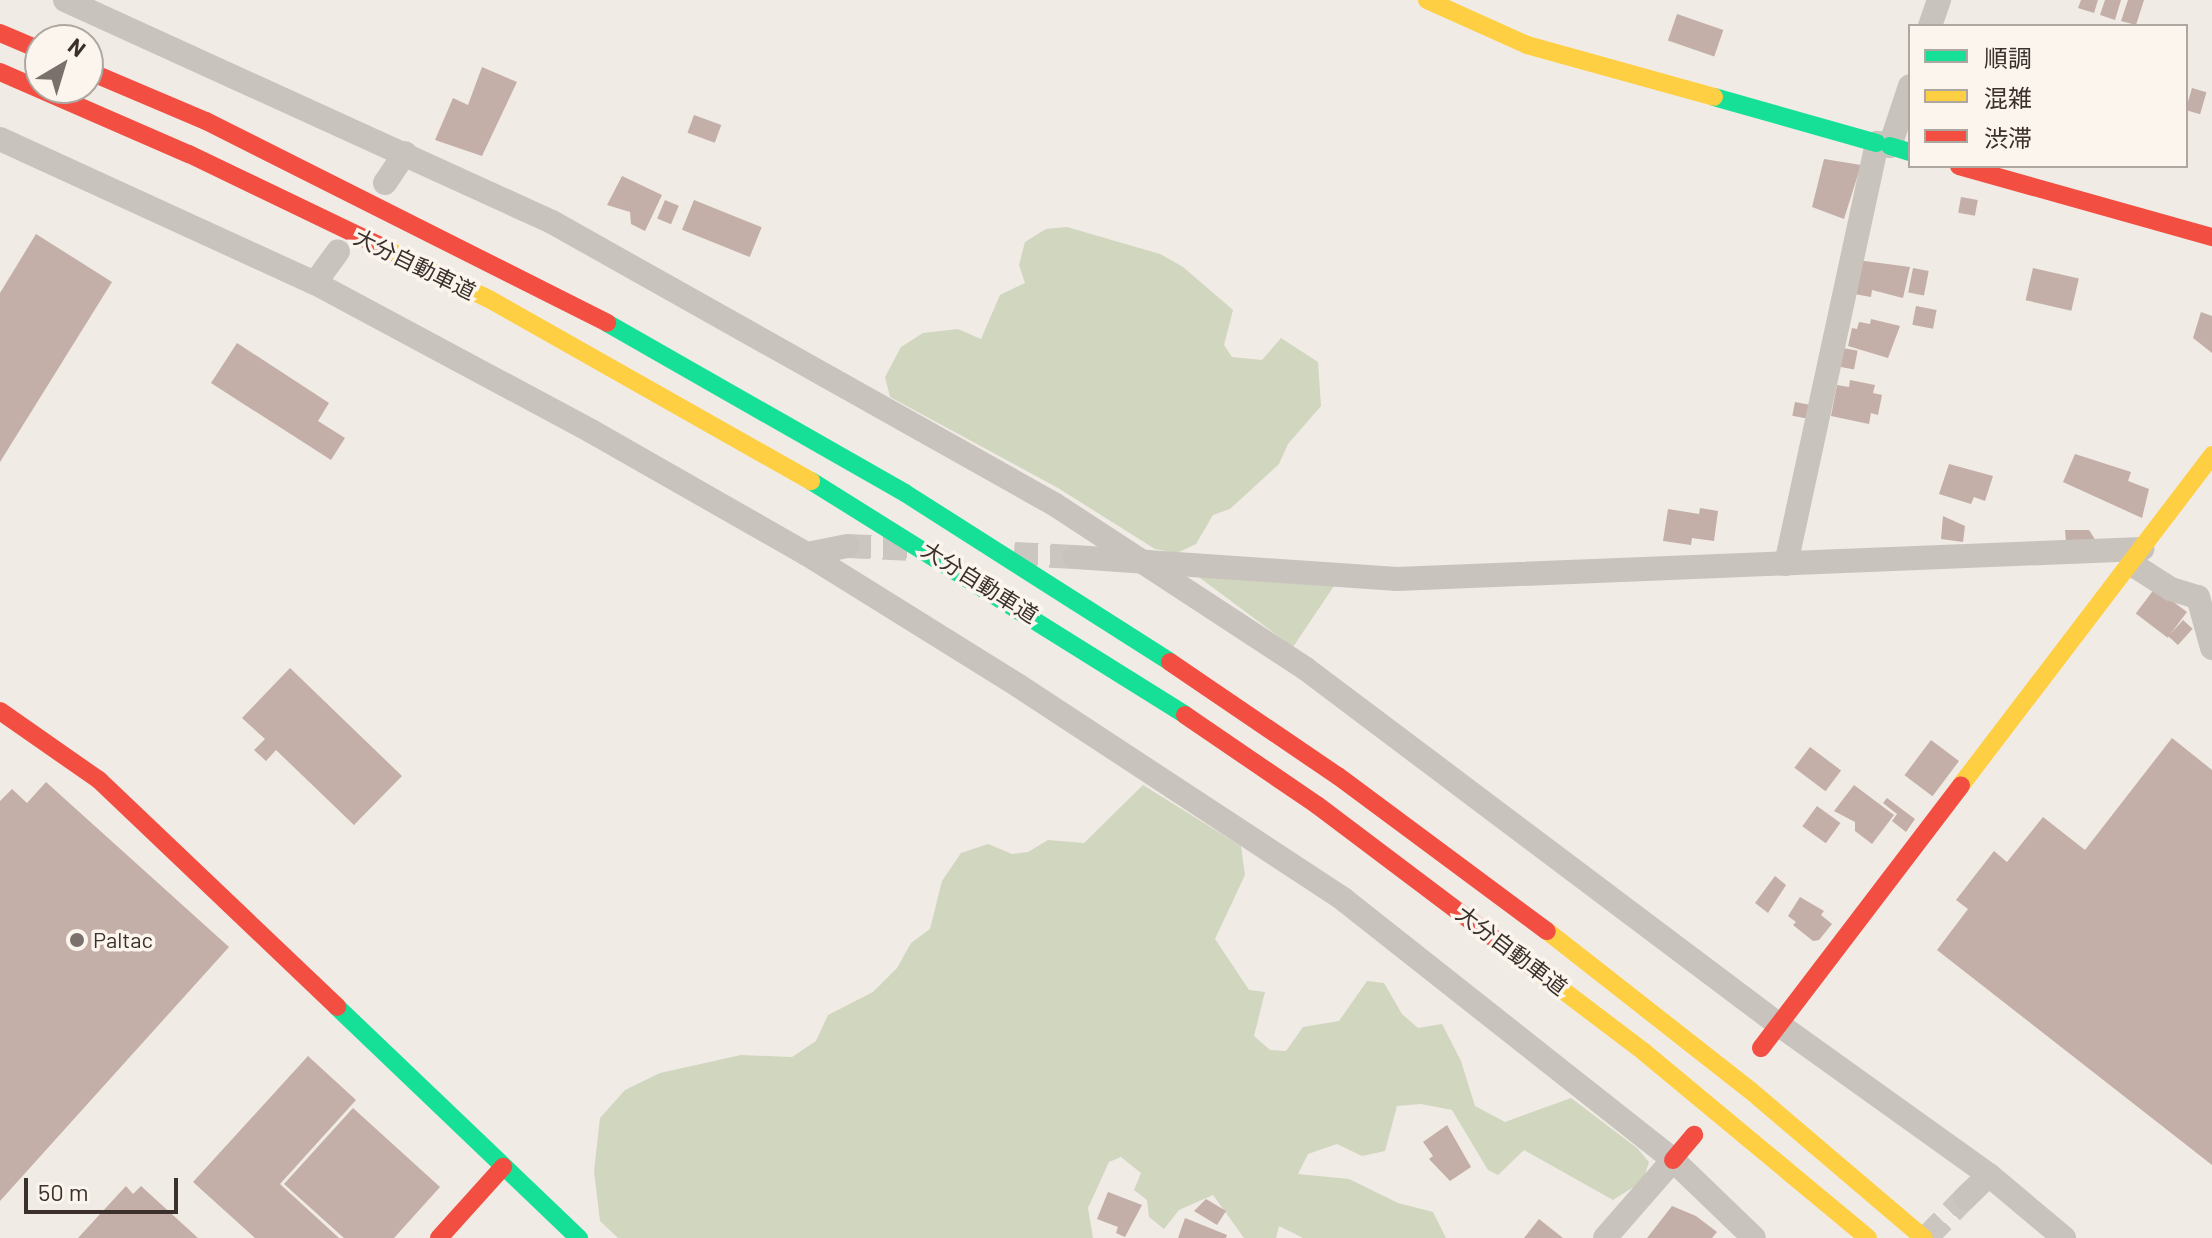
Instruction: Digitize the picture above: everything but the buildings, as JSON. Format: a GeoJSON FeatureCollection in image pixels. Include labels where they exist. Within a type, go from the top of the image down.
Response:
{"type":"FeatureCollection","features":[{"type":"Feature","properties":{"kind":"main road"},"geometry":{"type":"LineString","coordinates":[[1427,0],[1527,45],[1892,147]]}},
{"type":"Feature","properties":{"kind":"main road"},"geometry":{"type":"LineString","coordinates":[[0,33],[24,43]]}},
{"type":"Feature","properties":{"kind":"main road","name":"大分自動車道"},"geometry":{"type":"LineString","coordinates":[[0,72],[189,154],[489,299],[652,388],[939,557],[1112,665],[1317,805],[1644,1052],[1868,1238]]}},
{"type":"Feature","properties":{"kind":"main road","name":"大分自動車道"},"geometry":{"type":"LineString","coordinates":[[104,78],[206,121],[506,269],[905,493],[1129,634],[1338,776],[1751,1091],[1932,1234]]}},
{"type":"Feature","properties":{"kind":"main road"},"geometry":{"type":"LineString","coordinates":[[1966,168],[2212,237]]}},
{"type":"Feature","properties":{"kind":"main road"},"geometry":{"type":"LineString","coordinates":[[1761,1048],[2138,557],[2212,455]]}},
{"type":"Feature","properties":{"kind":"main road"},"geometry":{"type":"LineString","coordinates":[[0,711],[99,780],[579,1238]]}},
{"type":"Feature","properties":{"kind":"main road"},"geometry":{"type":"LineString","coordinates":[[1673,1160],[1694,1135]]}},
{"type":"Feature","properties":{"kind":"main road"},"geometry":{"type":"LineString","coordinates":[[439,1238],[503,1167]]}},
{"type":"Feature","properties":{"kind":"street"},"geometry":{"type":"LineString","coordinates":[[65,0],[552,222],[1054,504],[1306,669],[1778,1024],[1989,1175],[2064,1238]]}},
{"type":"Feature","properties":{"kind":"street"},"geometry":{"type":"LineString","coordinates":[[1931,24],[1939,0]]}},
{"type":"Feature","properties":{"kind":"street"},"geometry":{"type":"LineString","coordinates":[[1786,564],[1908,93]]}},
{"type":"Feature","properties":{"kind":"street"},"geometry":{"type":"LineString","coordinates":[[0,139],[315,283],[807,554],[1343,899],[1673,1160],[1754,1238]]}},
{"type":"Feature","properties":{"kind":"street"},"geometry":{"type":"LineString","coordinates":[[385,183],[405,153]]}},
{"type":"Feature","properties":{"kind":"street"},"geometry":{"type":"LineString","coordinates":[[315,283],[338,251]]}},
{"type":"Feature","properties":{"kind":"street"},"geometry":{"type":"LineString","coordinates":[[807,554],[847,546]]}},
{"type":"Feature","properties":{"kind":"street"},"geometry":{"type":"LineString","coordinates":[[1075,557],[1397,579],[1786,564],[2138,557],[2171,589],[2198,597],[2212,648]]}},
{"type":"Feature","properties":{"kind":"street"},"geometry":{"type":"LineString","coordinates":[[1605,1238],[1673,1160]]}},
{"type":"Feature","properties":{"kind":"street"},"geometry":{"type":"LineString","coordinates":[[1965,1198],[1989,1175]]}},
{"type":"Feature","properties":{"kind":"green space"},"geometry":{"type":"Polygon","coordinates":[[[1067,227],[1160,254],[1183,267],[1233,310],[1224,345],[1232,357],[1262,360],[1281,338],[1318,362],[1321,406],[1288,444],[1279,464],[1230,509],[1213,515],[1196,544],[1177,553],[1155,549],[1058,488],[890,397],[885,377],[901,347],[923,333],[958,329],[981,339],[1000,295],[1025,283],[1019,265],[1025,242],[1046,229],[1067,227]]]}},
{"type":"Feature","properties":{"kind":"green space"},"geometry":{"type":"Polygon","coordinates":[[[1192,572],[1336,583],[1293,647],[1192,572]]]}},
{"type":"Feature","properties":{"kind":"green space"},"geometry":{"type":"Polygon","coordinates":[[[1143,785],[1241,846],[1245,875],[1215,939],[1249,990],[1265,992],[1254,1036],[1270,1050],[1286,1051],[1303,1027],[1339,1021],[1367,981],[1384,983],[1402,1014],[1418,1028],[1442,1024],[1461,1061],[1475,1106],[1505,1122],[1571,1098],[1637,1148],[1649,1162],[1643,1181],[1613,1200],[1524,1150],[1498,1175],[1488,1170],[1452,1110],[1421,1104],[1397,1106],[1385,1151],[1362,1156],[1337,1144],[1308,1154],[1298,1174],[1349,1179],[1398,1203],[1433,1212],[1446,1238],[1303,1238],[1279,1226],[1276,1238],[1244,1238],[1213,1195],[1179,1210],[1164,1229],[1149,1217],[1147,1200],[1134,1190],[1141,1173],[1121,1157],[1109,1162],[1088,1208],[1093,1238],[618,1238],[600,1221],[594,1171],[600,1118],[625,1090],[660,1073],[741,1055],[792,1057],[816,1041],[828,1015],[873,992],[897,968],[911,943],[930,929],[942,881],[961,853],[988,844],[1012,854],[1028,852],[1048,840],[1084,843],[1143,785]]]}},
{"type":"Feature","properties":{"kind":"tunnel"},"geometry":{"type":"LineString","coordinates":[[847,546],[913,549]]}},
{"type":"Feature","properties":{"kind":"tunnel"},"geometry":{"type":"LineString","coordinates":[[1014,554],[1075,557]]}},
{"type":"Feature","properties":{"kind":"tunnel"},"geometry":{"type":"LineString","coordinates":[[1926,1238],[1965,1198]]}},
{"type":"Feature","properties":{"kind":"traffic: fast"},"geometry":{"type":"LineString","coordinates":[[1714,97],[1877,143]]}},
{"type":"Feature","properties":{"kind":"traffic: fast"},"geometry":{"type":"LineString","coordinates":[[1890,146],[1908,151]]}},
{"type":"Feature","properties":{"kind":"traffic: fast"},"geometry":{"type":"LineString","coordinates":[[607,323],[905,493],[1170,662]]}},
{"type":"Feature","properties":{"kind":"traffic: fast"},"geometry":{"type":"LineString","coordinates":[[811,481],[1185,715]]}},
{"type":"Feature","properties":{"kind":"traffic: fast"},"geometry":{"type":"LineString","coordinates":[[337,1007],[579,1238]]}},
{"type":"Feature","properties":{"kind":"traffic: slow"},"geometry":{"type":"LineString","coordinates":[[1427,0],[1527,45],[1714,97]]}},
{"type":"Feature","properties":{"kind":"traffic: slow"},"geometry":{"type":"LineString","coordinates":[[386,249],[489,299],[811,481]]}},
{"type":"Feature","properties":{"kind":"traffic: slow"},"geometry":{"type":"LineString","coordinates":[[1961,785],[2212,455]]}},
{"type":"Feature","properties":{"kind":"traffic: slow"},"geometry":{"type":"LineString","coordinates":[[1547,931],[1751,1091],[1924,1238]]}},
{"type":"Feature","properties":{"kind":"traffic: slow"},"geometry":{"type":"LineString","coordinates":[[1540,973],[1644,1052],[1868,1238]]}},
{"type":"Feature","properties":{"kind":"traffic: jam"},"geometry":{"type":"LineString","coordinates":[[0,33],[24,43]]}},
{"type":"Feature","properties":{"kind":"traffic: jam"},"geometry":{"type":"LineString","coordinates":[[0,72],[189,154],[386,249]]}},
{"type":"Feature","properties":{"kind":"traffic: jam"},"geometry":{"type":"LineString","coordinates":[[104,78],[206,121],[607,323]]}},
{"type":"Feature","properties":{"kind":"traffic: jam"},"geometry":{"type":"LineString","coordinates":[[1966,168],[2212,237]]}},
{"type":"Feature","properties":{"kind":"traffic: jam"},"geometry":{"type":"LineString","coordinates":[[1170,662],[1338,776],[1547,931]]}},
{"type":"Feature","properties":{"kind":"traffic: jam"},"geometry":{"type":"LineString","coordinates":[[0,711],[99,780],[337,1007]]}},
{"type":"Feature","properties":{"kind":"traffic: jam"},"geometry":{"type":"LineString","coordinates":[[1185,715],[1317,805],[1540,973]]}},
{"type":"Feature","properties":{"kind":"traffic: jam"},"geometry":{"type":"LineString","coordinates":[[1761,1048],[1961,785]]}},
{"type":"Feature","properties":{"kind":"traffic: jam"},"geometry":{"type":"LineString","coordinates":[[1673,1160],[1694,1135]]}},
{"type":"Feature","properties":{"kind":"traffic: jam"},"geometry":{"type":"LineString","coordinates":[[439,1238],[503,1167]]}},
{"type":"Feature","properties":{"kind":"place","name":"Paltac"},"geometry":{"type":"Point","coordinates":[77,940]}}]}
